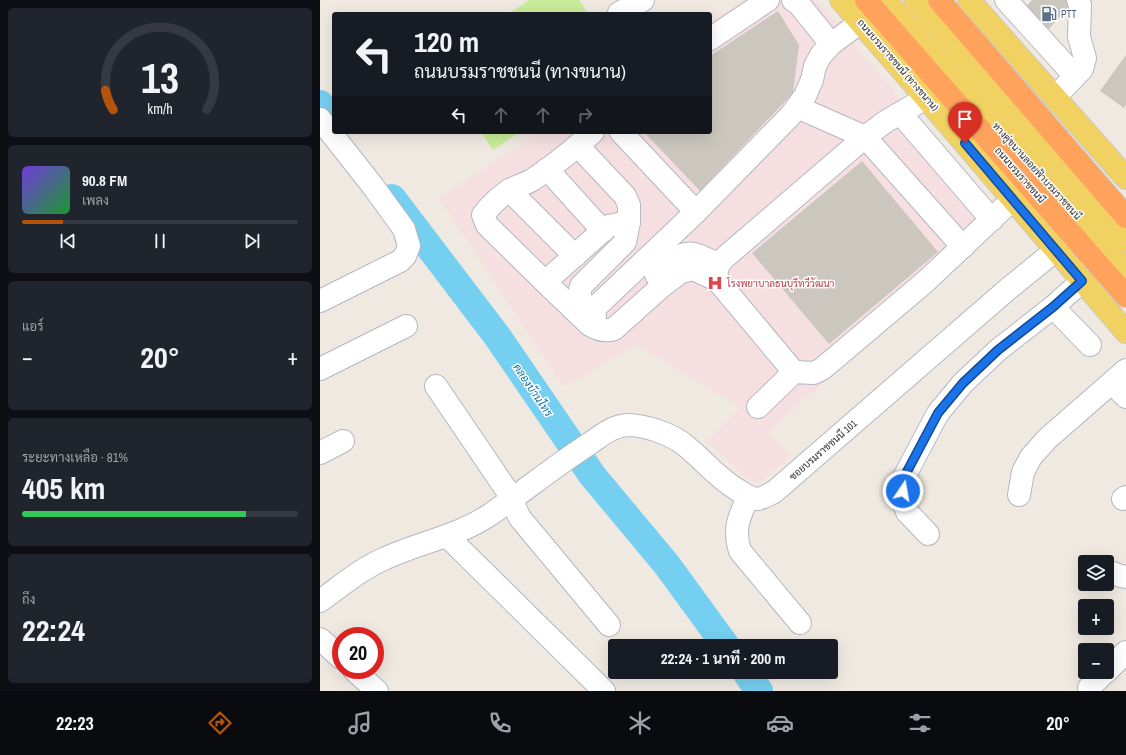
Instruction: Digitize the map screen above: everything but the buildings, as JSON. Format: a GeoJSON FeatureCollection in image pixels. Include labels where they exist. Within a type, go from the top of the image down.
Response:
{"type":"FeatureCollection","features":[{"type":"Feature","properties":{"kind":"highway","name":"ถนนบรมราชชนนี"},"geometry":{"type":"LineString","coordinates":[[866,0],[1126,296]]}},
{"type":"Feature","properties":{"kind":"highway"},"geometry":{"type":"LineString","coordinates":[[939,0],[1126,217]]}},
{"type":"Feature","properties":{"kind":"main road","name":"ถนนบรมราชชนนี (ทางขนาน)"},"geometry":{"type":"LineString","coordinates":[[841,0],[1126,332]]}},
{"type":"Feature","properties":{"kind":"main road","name":"ทางคู่ขนานลอยฟ้าบรมราชชนนี"},"geometry":{"type":"LineString","coordinates":[[885,0],[1126,271]]}},
{"type":"Feature","properties":{"kind":"main road","name":"ทางคู่ขนานลอยฟ้าบรมราชชนนี"},"geometry":{"type":"LineString","coordinates":[[915,0],[1126,240]]}},
{"type":"Feature","properties":{"kind":"main road"},"geometry":{"type":"LineString","coordinates":[[969,0],[1126,178]]}},
{"type":"Feature","properties":{"kind":"street"},"geometry":{"type":"LineString","coordinates":[[621,12],[643,0]]}},
{"type":"Feature","properties":{"kind":"street"},"geometry":{"type":"LineString","coordinates":[[712,38],[768,0]]}},
{"type":"Feature","properties":{"kind":"street"},"geometry":{"type":"LineString","coordinates":[[793,0],[798,3],[831,44]]}},
{"type":"Feature","properties":{"kind":"street"},"geometry":{"type":"LineString","coordinates":[[985,18],[1006,0],[1075,76]]}},
{"type":"Feature","properties":{"kind":"street"},"geometry":{"type":"LineString","coordinates":[[1055,97],[1082,69],[1085,58],[1079,37],[1080,4],[1078,0]]}},
{"type":"Feature","properties":{"kind":"street"},"geometry":{"type":"LineString","coordinates":[[599,304],[696,212],[791,115],[805,96],[812,80],[815,66],[821,55],[831,44],[861,22]]}},
{"type":"Feature","properties":{"kind":"street"},"geometry":{"type":"LineString","coordinates":[[718,272],[723,259],[865,137],[885,122],[926,98]]}},
{"type":"Feature","properties":{"kind":"street"},"geometry":{"type":"LineString","coordinates":[[797,107],[865,137],[963,247]]}},
{"type":"Feature","properties":{"kind":"street"},"geometry":{"type":"LineString","coordinates":[[900,113],[992,220]]}},
{"type":"Feature","properties":{"kind":"street"},"geometry":{"type":"LineString","coordinates":[[320,119],[404,228],[409,246],[405,256],[400,261],[320,301]]}},
{"type":"Feature","properties":{"kind":"street"},"geometry":{"type":"LineString","coordinates":[[623,134],[696,212]]}},
{"type":"Feature","properties":{"kind":"street"},"geometry":{"type":"LineString","coordinates":[[718,272],[693,269],[681,272],[661,287],[614,329],[608,331],[599,330],[590,325],[487,225],[483,215],[490,206],[509,190],[532,180],[586,139],[630,205],[626,242],[580,286],[579,294],[584,305],[599,320],[604,321],[675,258],[684,254],[694,254],[718,272],[794,372]]}},
{"type":"Feature","properties":{"kind":"street"},"geometry":{"type":"LineString","coordinates":[[547,169],[603,231]]}},
{"type":"Feature","properties":{"kind":"street"},"geometry":{"type":"LineString","coordinates":[[509,190],[575,256]]}},
{"type":"Feature","properties":{"kind":"street"},"geometry":{"type":"LineString","coordinates":[[758,407],[794,372],[814,373],[822,369],[925,282],[1013,199]]}},
{"type":"Feature","properties":{"kind":"street"},"geometry":{"type":"LineString","coordinates":[[546,282],[608,226],[629,222]]}},
{"type":"Feature","properties":{"kind":"street","name":"ซอยบรมราชชนนี 101"},"geometry":{"type":"LineString","coordinates":[[748,497],[759,499],[774,492],[1008,289],[1056,250]]}},
{"type":"Feature","properties":{"kind":"street"},"geometry":{"type":"LineString","coordinates":[[928,534],[906,512],[903,501],[902,481],[938,413],[963,383],[998,350],[1053,307],[1082,281]]}},
{"type":"Feature","properties":{"kind":"street"},"geometry":{"type":"LineString","coordinates":[[1053,307],[1090,345]]}},
{"type":"Feature","properties":{"kind":"street"},"geometry":{"type":"LineString","coordinates":[[320,369],[406,326]]}},
{"type":"Feature","properties":{"kind":"street"},"geometry":{"type":"LineString","coordinates":[[1019,495],[1023,472],[1031,457],[1043,443],[1121,383]]}},
{"type":"Feature","properties":{"kind":"street"},"geometry":{"type":"LineString","coordinates":[[436,386],[512,498],[516,510],[529,529],[610,625]]}},
{"type":"Feature","properties":{"kind":"street"},"geometry":{"type":"LineString","coordinates":[[320,600],[368,567],[386,558],[417,545],[470,527],[491,514],[565,459],[614,428],[627,425],[662,432],[685,445],[726,483],[748,497],[740,514],[737,527],[737,540],[740,551],[800,623]]}},
{"type":"Feature","properties":{"kind":"street"},"geometry":{"type":"LineString","coordinates":[[320,453],[343,441]]}},
{"type":"Feature","properties":{"kind":"street"},"geometry":{"type":"LineString","coordinates":[[447,536],[604,691]]}},
{"type":"Feature","properties":{"kind":"street"},"geometry":{"type":"LineString","coordinates":[[1114,574],[1126,577]]}},
{"type":"Feature","properties":{"kind":"street"},"geometry":{"type":"LineString","coordinates":[[320,639],[332,650]]}},
{"type":"Feature","properties":{"kind":"street"},"geometry":{"type":"LineString","coordinates":[[1114,663],[1126,652]]}},
{"type":"Feature","properties":{"kind":"street"},"geometry":{"type":"LineString","coordinates":[[364,679],[377,691]]}},
{"type":"Feature","properties":{"kind":"street"},"geometry":{"type":"LineString","coordinates":[[1089,688],[1098,679]]}},
{"type":"Feature","properties":{"kind":"shaded area","name":"โรงพยาบาลธนบุรีทวีวัฒนา"},"geometry":{"type":"Polygon","coordinates":[[[744,0],[816,0],[1004,221],[768,432],[790,456],[759,483],[748,480],[707,441],[741,407],[636,345],[564,387],[439,198],[538,134],[712,134],[712,21],[744,0]]]}},
{"type":"Feature","properties":{"kind":"green space"},"geometry":{"type":"Polygon","coordinates":[[[529,0],[579,0],[587,12],[511,12],[529,0]]]}},
{"type":"Feature","properties":{"kind":"green space"},"geometry":{"type":"Polygon","coordinates":[[[482,134],[517,134],[493,150],[482,134]]]}},
{"type":"Feature","properties":{"kind":"waterway","name":"คลองบ้านไทร"},"geometry":{"type":"LineString","coordinates":[[320,104],[332,119]]}},
{"type":"Feature","properties":{"kind":"waterway","name":"คลองบ้านไทร"},"geometry":{"type":"LineString","coordinates":[[392,198],[497,336],[592,475],[667,565],[721,639]]}},
{"type":"Feature","properties":{"kind":"waterway","name":"คลองบ้านไทร"},"geometry":{"type":"LineString","coordinates":[[751,679],[759,691]]}},
{"type":"Feature","properties":{"kind":"place","name":"PTT"},"geometry":{"type":"Point","coordinates":[1049,14]}},
{"type":"Feature","properties":{"kind":"place","name":"โรงพยาบาลธนบุรีทวีวัฒนา"},"geometry":{"type":"Point","coordinates":[715,283]}},
{"type":"Feature","properties":{"kind":"route"},"geometry":{"type":"LineString","coordinates":[[903,491],[902,481],[938,413],[951,396],[998,350],[1053,307],[1082,281],[965,143]]}}]}
